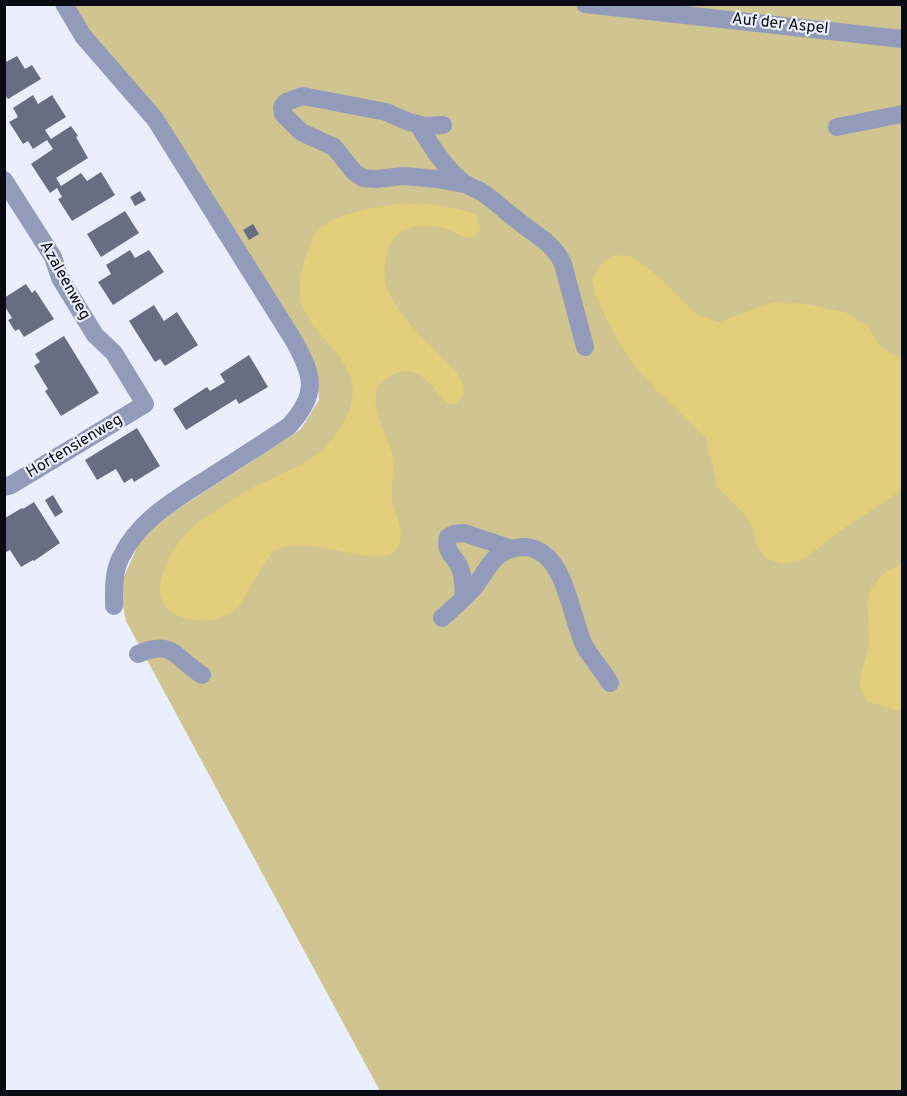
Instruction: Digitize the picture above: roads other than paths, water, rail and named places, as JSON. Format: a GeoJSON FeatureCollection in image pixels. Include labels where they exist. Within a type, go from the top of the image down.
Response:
{"type":"FeatureCollection","features":[{"type":"Feature","properties":{"kind":"street"},"geometry":{"type":"LineString","coordinates":[[64,4],[83,36],[155,119],[294,341],[304,359],[309,375],[310,394],[303,411],[290,426],[175,499],[153,516],[133,538],[120,558],[114,583],[114,606]]}},
{"type":"Feature","properties":{"kind":"street","name":"Auf der Aspel"},"geometry":{"type":"LineString","coordinates":[[585,4],[903,39]]}},
{"type":"Feature","properties":{"kind":"street"},"geometry":{"type":"LineString","coordinates":[[442,125],[418,124],[386,112],[303,96],[286,102],[282,107],[283,114],[292,125],[301,132],[334,147],[354,172],[363,178],[404,176],[465,184],[495,201],[517,220],[549,242],[558,252],[563,264],[585,347]]}},
{"type":"Feature","properties":{"kind":"street"},"geometry":{"type":"LineString","coordinates":[[837,127],[903,114]]}},
{"type":"Feature","properties":{"kind":"street"},"geometry":{"type":"LineString","coordinates":[[418,124],[434,150],[465,184]]}},
{"type":"Feature","properties":{"kind":"street","name":"Azaleenweg"},"geometry":{"type":"LineString","coordinates":[[5,183],[53,257],[60,278],[95,335],[114,353],[145,404]]}},
{"type":"Feature","properties":{"kind":"street","name":"Hortensienweg"},"geometry":{"type":"LineString","coordinates":[[4,487],[11,486],[145,404]]}},
{"type":"Feature","properties":{"kind":"street"},"geometry":{"type":"LineString","coordinates":[[464,598],[462,570],[448,550],[446,544],[448,537],[464,533],[512,549]]}},
{"type":"Feature","properties":{"kind":"street"},"geometry":{"type":"LineString","coordinates":[[442,618],[464,598],[494,559],[512,549],[524,547],[535,549],[544,553],[551,561],[570,600],[585,646],[610,683]]}},
{"type":"Feature","properties":{"kind":"street"},"geometry":{"type":"LineString","coordinates":[[138,654],[158,647],[170,649],[188,666],[202,675]]}}]}
